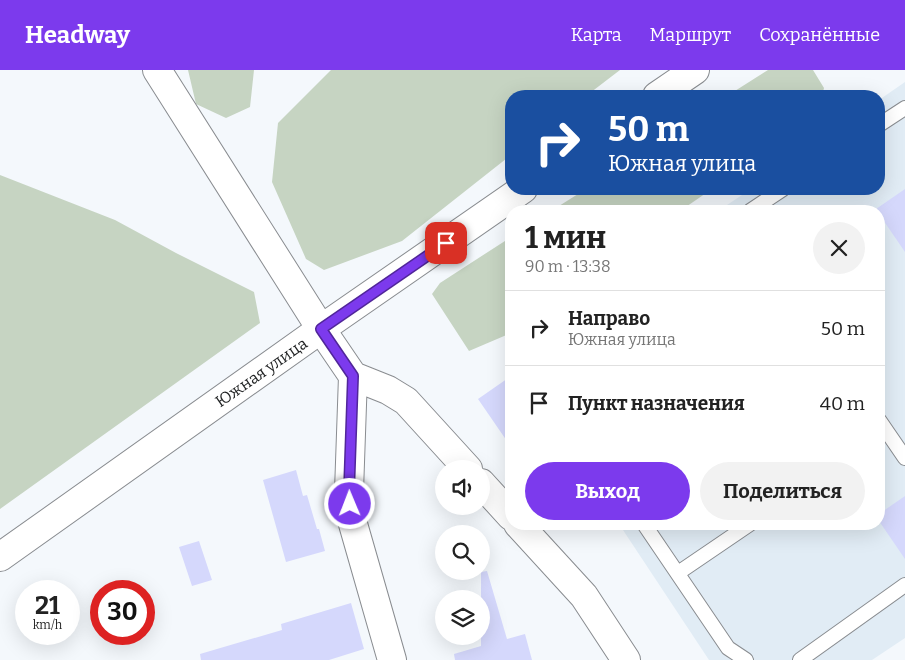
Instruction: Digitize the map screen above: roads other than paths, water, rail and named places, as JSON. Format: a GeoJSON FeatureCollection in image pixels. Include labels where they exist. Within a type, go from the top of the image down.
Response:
{"type":"FeatureCollection","features":[{"type":"Feature","properties":{"kind":"street"},"geometry":{"type":"LineString","coordinates":[[157,70],[321,329],[353,376],[388,390],[406,401],[460,460]]}},
{"type":"Feature","properties":{"kind":"street"},"geometry":{"type":"LineString","coordinates":[[666,90],[694,70]]}},
{"type":"Feature","properties":{"kind":"street","name":"Южная улица"},"geometry":{"type":"LineString","coordinates":[[0,557],[321,329],[514,195]]}},
{"type":"Feature","properties":{"kind":"street"},"geometry":{"type":"LineString","coordinates":[[353,376],[349,491],[351,517],[392,660]]}},
{"type":"Feature","properties":{"kind":"street"},"geometry":{"type":"LineString","coordinates":[[490,493],[505,509]]}},
{"type":"Feature","properties":{"kind":"street"},"geometry":{"type":"LineString","coordinates":[[524,530],[584,596],[626,660]]}},
{"type":"Feature","properties":{"kind":"lane"},"geometry":{"type":"LineString","coordinates":[[885,121],[905,108]]}},
{"type":"Feature","properties":{"kind":"lane"},"geometry":{"type":"LineString","coordinates":[[759,205],[774,195]]}},
{"type":"Feature","properties":{"kind":"lane"},"geometry":{"type":"LineString","coordinates":[[885,429],[905,458]]}},
{"type":"Feature","properties":{"kind":"lane"},"geometry":{"type":"LineString","coordinates":[[648,530],[728,648],[746,660]]}},
{"type":"Feature","properties":{"kind":"lane"},"geometry":{"type":"LineString","coordinates":[[678,573],[741,530]]}},
{"type":"Feature","properties":{"kind":"lane"},"geometry":{"type":"LineString","coordinates":[[800,660],[905,586]]}}]}
